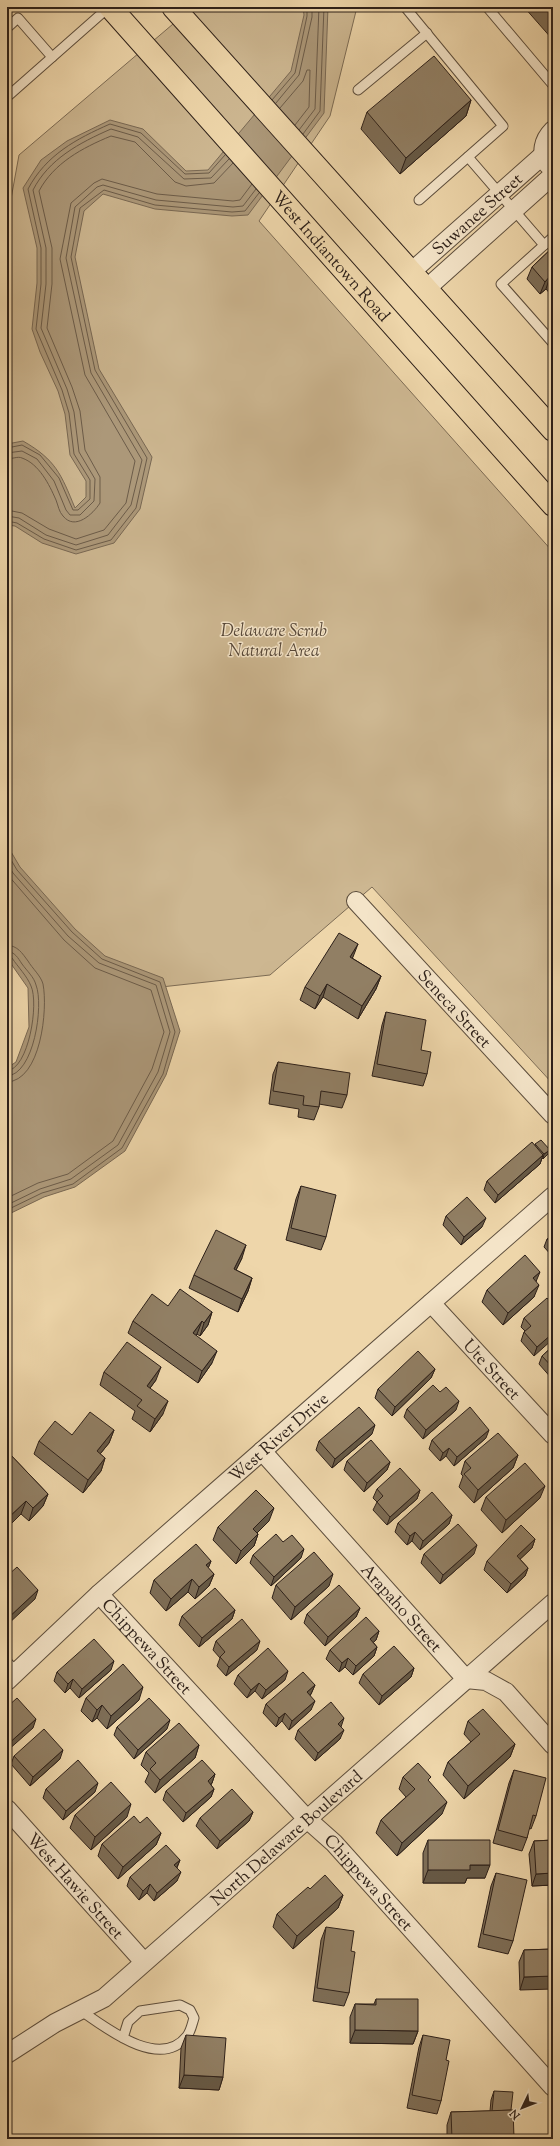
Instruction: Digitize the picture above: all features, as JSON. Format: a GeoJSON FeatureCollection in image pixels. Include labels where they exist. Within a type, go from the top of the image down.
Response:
{"type":"FeatureCollection","features":[{"type":"Feature","properties":{"kind":"main road","name":"West Indiantown Road"},"geometry":{"type":"LineString","coordinates":[[110,7],[553,505]]}},
{"type":"Feature","properties":{"kind":"main road"},"geometry":{"type":"LineString","coordinates":[[173,7],[553,430]]}},
{"type":"Feature","properties":{"kind":"street","name":"Suwanee Street"},"geometry":{"type":"LineString","coordinates":[[411,272],[543,154],[545,141],[553,130]]}},
{"type":"Feature","properties":{"kind":"street"},"geometry":{"type":"LineString","coordinates":[[543,154],[546,163],[553,170]]}},
{"type":"Feature","properties":{"kind":"street","name":"Suwanee Street"},"geometry":{"type":"LineString","coordinates":[[426,289],[553,175]]}},
{"type":"Feature","properties":{"kind":"street","name":"Seneca Street"},"geometry":{"type":"LineString","coordinates":[[356,901],[553,1115]]}},
{"type":"Feature","properties":{"kind":"street","name":"West River Drive"},"geometry":{"type":"LineString","coordinates":[[10,1672],[553,1196]]}},
{"type":"Feature","properties":{"kind":"street","name":"Ute Street"},"geometry":{"type":"LineString","coordinates":[[431,1303],[553,1435]]}},
{"type":"Feature","properties":{"kind":"street","name":"Arapaho Street"},"geometry":{"type":"LineString","coordinates":[[262,1451],[466,1679]]}},
{"type":"Feature","properties":{"kind":"street","name":"Chippewa Street"},"geometry":{"type":"LineString","coordinates":[[99,1594],[307,1820],[334,1843],[553,2087]]}},
{"type":"Feature","properties":{"kind":"street","name":"North Delaware Boulevard"},"geometry":{"type":"LineString","coordinates":[[7,2054],[55,2023],[104,1998],[553,1603]]}},
{"type":"Feature","properties":{"kind":"street"},"geometry":{"type":"LineString","coordinates":[[466,1679],[486,1681],[506,1692],[553,1745]]}},
{"type":"Feature","properties":{"kind":"street","name":"West Hawie Street"},"geometry":{"type":"LineString","coordinates":[[7,1809],[144,1962]]}},
{"type":"Feature","properties":{"kind":"lane"},"geometry":{"type":"LineString","coordinates":[[7,97],[110,7]]}},
{"type":"Feature","properties":{"kind":"lane"},"geometry":{"type":"LineString","coordinates":[[404,7],[503,126],[419,200]]}},
{"type":"Feature","properties":{"kind":"lane"},"geometry":{"type":"LineString","coordinates":[[487,7],[553,85]]}},
{"type":"Feature","properties":{"kind":"lane"},"geometry":{"type":"LineString","coordinates":[[7,28],[18,18],[52,57]]}},
{"type":"Feature","properties":{"kind":"lane"},"geometry":{"type":"LineString","coordinates":[[358,90],[426,33]]}},
{"type":"Feature","properties":{"kind":"lane"},"geometry":{"type":"LineString","coordinates":[[468,157],[544,245]]}},
{"type":"Feature","properties":{"kind":"lane"},"geometry":{"type":"LineString","coordinates":[[553,237],[501,284],[553,343]]}},
{"type":"Feature","properties":{"kind":"lane"},"geometry":{"type":"LineString","coordinates":[[80,2010],[123,2038],[140,2047],[168,2049],[176,2046],[188,2035],[194,2018],[190,2010],[180,2005],[140,2011],[128,2022],[123,2038]]}},
{"type":"Feature","properties":{"kind":"green space","name":"Delaware Scrub Natural Area"},"geometry":{"type":"Polygon","coordinates":[[[193,7],[357,7],[330,116],[259,221],[553,552],[553,1084],[372,887],[270,975],[143,989],[65,934],[7,868],[7,221],[19,155],[193,7]]]}},
{"type":"Feature","properties":{"kind":"water"},"geometry":{"type":"Polygon","coordinates":[[[303,7],[328,7],[324,113],[248,215],[232,216],[155,209],[103,194],[84,211],[75,257],[99,369],[152,457],[140,509],[114,543],[76,554],[42,543],[15,526],[7,525],[7,444],[23,441],[43,455],[61,477],[75,508],[86,497],[86,481],[70,455],[65,414],[58,391],[40,352],[32,329],[37,283],[37,248],[23,188],[41,160],[67,141],[110,120],[143,129],[186,171],[208,170],[291,71],[304,15],[303,7]]]}},
{"type":"Feature","properties":{"kind":"water"},"geometry":{"type":"Polygon","coordinates":[[[7,845],[20,867],[75,929],[105,956],[163,978],[180,1031],[166,1075],[125,1151],[75,1187],[44,1197],[7,1215],[7,1068],[16,1062],[29,1027],[28,988],[7,958],[7,845]]]}},
{"type":"Feature","properties":{"kind":"building"},"geometry":{"type":"Polygon","coordinates":[[[544,7],[553,7],[553,17],[544,7]]]}},
{"type":"Feature","properties":{"kind":"building"},"geometry":{"type":"Polygon","coordinates":[[[434,56],[471,100],[406,158],[367,112],[434,56]]]}},
{"type":"Feature","properties":{"kind":"building"},"geometry":{"type":"Polygon","coordinates":[[[553,247],[553,279],[550,276],[545,282],[532,267],[553,247]]]}},
{"type":"Feature","properties":{"kind":"building"},"geometry":{"type":"Polygon","coordinates":[[[339,933],[358,944],[350,957],[381,976],[362,1006],[327,984],[320,996],[305,987],[339,933]]]}},
{"type":"Feature","properties":{"kind":"building"},"geometry":{"type":"Polygon","coordinates":[[[386,1012],[426,1020],[421,1050],[431,1052],[427,1074],[377,1064],[386,1012]]]}},
{"type":"Feature","properties":{"kind":"building"},"geometry":{"type":"Polygon","coordinates":[[[278,1062],[350,1073],[347,1095],[321,1091],[319,1107],[303,1105],[304,1096],[273,1091],[278,1062]]]}},
{"type":"Feature","properties":{"kind":"building"},"geometry":{"type":"Polygon","coordinates":[[[541,1140],[550,1150],[544,1154],[535,1144],[541,1140]]]}},
{"type":"Feature","properties":{"kind":"building"},"geometry":{"type":"Polygon","coordinates":[[[532,1142],[543,1155],[498,1195],[487,1181],[532,1142]]]}},
{"type":"Feature","properties":{"kind":"building"},"geometry":{"type":"Polygon","coordinates":[[[301,1186],[336,1195],[326,1237],[291,1228],[301,1186]]]}},
{"type":"Feature","properties":{"kind":"building"},"geometry":{"type":"Polygon","coordinates":[[[467,1197],[486,1218],[464,1237],[446,1216],[467,1197]]]}},
{"type":"Feature","properties":{"kind":"building"},"geometry":{"type":"Polygon","coordinates":[[[216,1230],[246,1245],[234,1269],[252,1278],[242,1299],[194,1275],[216,1230]]]}},
{"type":"Feature","properties":{"kind":"building"},"geometry":{"type":"Polygon","coordinates":[[[553,1234],[553,1245],[547,1239],[553,1234]]]}},
{"type":"Feature","properties":{"kind":"building"},"geometry":{"type":"Polygon","coordinates":[[[525,1255],[540,1272],[533,1278],[539,1285],[508,1313],[487,1290],[525,1255]]]}},
{"type":"Feature","properties":{"kind":"building"},"geometry":{"type":"Polygon","coordinates":[[[180,1289],[212,1312],[204,1323],[202,1321],[193,1333],[217,1351],[202,1371],[133,1321],[152,1294],[168,1306],[180,1289]]]}},
{"type":"Feature","properties":{"kind":"building"},"geometry":{"type":"Polygon","coordinates":[[[547,1298],[553,1305],[553,1333],[537,1347],[524,1332],[531,1326],[524,1318],[547,1298]]]}},
{"type":"Feature","properties":{"kind":"building"},"geometry":{"type":"Polygon","coordinates":[[[127,1342],[161,1367],[147,1386],[168,1401],[155,1419],[137,1406],[142,1400],[104,1372],[127,1342]]]}},
{"type":"Feature","properties":{"kind":"building"},"geometry":{"type":"Polygon","coordinates":[[[553,1346],[553,1368],[542,1356],[553,1346]]]}},
{"type":"Feature","properties":{"kind":"building"},"geometry":{"type":"Polygon","coordinates":[[[418,1351],[435,1369],[395,1407],[378,1389],[418,1351]]]}},
{"type":"Feature","properties":{"kind":"building"},"geometry":{"type":"Polygon","coordinates":[[[433,1385],[440,1392],[446,1387],[459,1401],[426,1430],[407,1409],[433,1385]]]}},
{"type":"Feature","properties":{"kind":"building"},"geometry":{"type":"Polygon","coordinates":[[[359,1407],[375,1425],[335,1459],[319,1441],[359,1407]]]}},
{"type":"Feature","properties":{"kind":"building"},"geometry":{"type":"Polygon","coordinates":[[[470,1407],[489,1430],[457,1457],[449,1448],[443,1453],[432,1440],[470,1407]]]}},
{"type":"Feature","properties":{"kind":"building"},"geometry":{"type":"Polygon","coordinates":[[[90,1412],[114,1430],[97,1451],[105,1458],[88,1480],[39,1441],[55,1421],[72,1435],[90,1412]]]}},
{"type":"Feature","properties":{"kind":"building"},"geometry":{"type":"Polygon","coordinates":[[[498,1433],[518,1455],[478,1490],[464,1474],[471,1468],[465,1461],[498,1433]]]}},
{"type":"Feature","properties":{"kind":"building"},"geometry":{"type":"Polygon","coordinates":[[[371,1440],[390,1462],[367,1483],[347,1461],[371,1440]]]}},
{"type":"Feature","properties":{"kind":"building"},"geometry":{"type":"Polygon","coordinates":[[[7,1451],[48,1494],[33,1508],[26,1501],[8,1518],[7,1517],[7,1451]]]}},
{"type":"Feature","properties":{"kind":"building"},"geometry":{"type":"Polygon","coordinates":[[[525,1463],[545,1486],[506,1520],[486,1497],[525,1463]]]}},
{"type":"Feature","properties":{"kind":"building"},"geometry":{"type":"Polygon","coordinates":[[[400,1468],[420,1490],[390,1517],[377,1502],[383,1496],[377,1489],[400,1468]]]}},
{"type":"Feature","properties":{"kind":"building"},"geometry":{"type":"Polygon","coordinates":[[[256,1490],[274,1508],[253,1529],[258,1534],[241,1551],[218,1527],[256,1490]]]}},
{"type":"Feature","properties":{"kind":"building"},"geometry":{"type":"Polygon","coordinates":[[[432,1492],[452,1515],[423,1541],[415,1532],[410,1536],[398,1523],[432,1492]]]}},
{"type":"Feature","properties":{"kind":"building"},"geometry":{"type":"Polygon","coordinates":[[[458,1524],[477,1545],[443,1575],[424,1554],[458,1524]]]}},
{"type":"Feature","properties":{"kind":"building"},"geometry":{"type":"Polygon","coordinates":[[[521,1525],[535,1539],[517,1556],[528,1568],[511,1584],[487,1561],[521,1525]]]}},
{"type":"Feature","properties":{"kind":"building"},"geometry":{"type":"Polygon","coordinates":[[[276,1534],[283,1542],[292,1535],[304,1549],[274,1577],[253,1555],[276,1534]]]}},
{"type":"Feature","properties":{"kind":"building"},"geometry":{"type":"Polygon","coordinates":[[[196,1544],[211,1561],[206,1565],[214,1574],[199,1587],[192,1579],[171,1599],[154,1580],[196,1544]]]}},
{"type":"Feature","properties":{"kind":"building"},"geometry":{"type":"Polygon","coordinates":[[[314,1552],[333,1574],[295,1607],[276,1585],[314,1552]]]}},
{"type":"Feature","properties":{"kind":"building"},"geometry":{"type":"Polygon","coordinates":[[[17,1567],[38,1590],[7,1619],[7,1576],[17,1567]]]}},
{"type":"Feature","properties":{"kind":"building"},"geometry":{"type":"Polygon","coordinates":[[[339,1585],[360,1608],[328,1637],[307,1614],[339,1585]]]}},
{"type":"Feature","properties":{"kind":"building"},"geometry":{"type":"Polygon","coordinates":[[[215,1588],[235,1610],[202,1638],[182,1616],[215,1588]]]}},
{"type":"Feature","properties":{"kind":"building"},"geometry":{"type":"Polygon","coordinates":[[[366,1617],[379,1631],[370,1639],[377,1647],[356,1666],[348,1658],[342,1663],[330,1650],[366,1617]]]}},
{"type":"Feature","properties":{"kind":"building"},"geometry":{"type":"Polygon","coordinates":[[[242,1619],[260,1641],[229,1667],[220,1657],[225,1652],[216,1641],[242,1619]]]}},
{"type":"Feature","properties":{"kind":"building"},"geometry":{"type":"Polygon","coordinates":[[[94,1639],[114,1661],[82,1689],[73,1679],[68,1684],[57,1672],[94,1639]]]}},
{"type":"Feature","properties":{"kind":"building"},"geometry":{"type":"Polygon","coordinates":[[[394,1646],[414,1668],[382,1696],[363,1674],[394,1646]]]}},
{"type":"Feature","properties":{"kind":"building"},"geometry":{"type":"Polygon","coordinates":[[[268,1648],[288,1671],[266,1690],[259,1683],[251,1690],[238,1675],[268,1648]]]}},
{"type":"Feature","properties":{"kind":"building"},"geometry":{"type":"Polygon","coordinates":[[[123,1664],[143,1687],[111,1716],[102,1705],[97,1710],[86,1698],[123,1664]]]}},
{"type":"Feature","properties":{"kind":"building"},"geometry":{"type":"Polygon","coordinates":[[[303,1672],[315,1685],[307,1692],[315,1701],[292,1721],[285,1713],[279,1718],[266,1704],[303,1672]]]}},
{"type":"Feature","properties":{"kind":"building"},"geometry":{"type":"Polygon","coordinates":[[[17,1698],[36,1719],[7,1745],[7,1707],[17,1698]]]}},
{"type":"Feature","properties":{"kind":"building"},"geometry":{"type":"Polygon","coordinates":[[[149,1698],[170,1720],[138,1750],[117,1727],[149,1698]]]}},
{"type":"Feature","properties":{"kind":"building"},"geometry":{"type":"Polygon","coordinates":[[[331,1702],[344,1718],[338,1724],[344,1730],[318,1753],[298,1730],[331,1702]]]}},
{"type":"Feature","properties":{"kind":"building"},"geometry":{"type":"Polygon","coordinates":[[[483,1709],[515,1744],[468,1786],[448,1762],[480,1734],[468,1721],[483,1709]]]}},
{"type":"Feature","properties":{"kind":"building"},"geometry":{"type":"Polygon","coordinates":[[[179,1723],[199,1745],[160,1780],[150,1769],[156,1763],[146,1752],[179,1723]]]}},
{"type":"Feature","properties":{"kind":"building"},"geometry":{"type":"Polygon","coordinates":[[[44,1729],[63,1750],[33,1777],[14,1756],[44,1729]]]}},
{"type":"Feature","properties":{"kind":"building"},"geometry":{"type":"Polygon","coordinates":[[[78,1760],[98,1783],[66,1811],[46,1789],[78,1760]]]}},
{"type":"Feature","properties":{"kind":"building"},"geometry":{"type":"Polygon","coordinates":[[[202,1760],[215,1774],[208,1781],[214,1789],[186,1813],[166,1791],[202,1760]]]}},
{"type":"Feature","properties":{"kind":"building"},"geometry":{"type":"Polygon","coordinates":[[[418,1763],[431,1777],[428,1780],[447,1802],[402,1843],[381,1820],[415,1789],[403,1777],[418,1763]]]}},
{"type":"Feature","properties":{"kind":"building"},"geometry":{"type":"Polygon","coordinates":[[[514,1770],[546,1778],[536,1816],[533,1815],[527,1838],[498,1830],[514,1770]]]}},
{"type":"Feature","properties":{"kind":"building"},"geometry":{"type":"Polygon","coordinates":[[[111,1782],[131,1804],[95,1837],[75,1815],[111,1782]]]}},
{"type":"Feature","properties":{"kind":"building"},"geometry":{"type":"Polygon","coordinates":[[[232,1789],[253,1812],[220,1841],[200,1818],[232,1789]]]}},
{"type":"Feature","properties":{"kind":"building"},"geometry":{"type":"Polygon","coordinates":[[[134,1816],[140,1823],[147,1817],[161,1833],[123,1867],[102,1844],[134,1816]]]}},
{"type":"Feature","properties":{"kind":"building"},"geometry":{"type":"Polygon","coordinates":[[[428,1840],[490,1840],[490,1865],[470,1865],[470,1870],[428,1870],[428,1840]]]}},
{"type":"Feature","properties":{"kind":"building"},"geometry":{"type":"Polygon","coordinates":[[[553,1840],[553,1873],[536,1874],[534,1841],[553,1840]]]}},
{"type":"Feature","properties":{"kind":"building"},"geometry":{"type":"Polygon","coordinates":[[[166,1845],[180,1860],[174,1865],[181,1872],[157,1893],[150,1884],[143,1891],[130,1877],[166,1845]]]}},
{"type":"Feature","properties":{"kind":"building"},"geometry":{"type":"Polygon","coordinates":[[[496,1873],[527,1880],[513,1941],[483,1934],[496,1873]]]}},
{"type":"Feature","properties":{"kind":"building"},"geometry":{"type":"Polygon","coordinates":[[[325,1875],[343,1895],[297,1936],[277,1914],[308,1887],[310,1889],[325,1875]]]}},
{"type":"Feature","properties":{"kind":"building"},"geometry":{"type":"Polygon","coordinates":[[[326,1927],[354,1931],[351,1951],[355,1952],[349,1993],[317,1988],[326,1927]]]}},
{"type":"Feature","properties":{"kind":"building"},"geometry":{"type":"Polygon","coordinates":[[[553,1949],[553,1976],[524,1977],[524,1950],[553,1949]]]}},
{"type":"Feature","properties":{"kind":"building"},"geometry":{"type":"Polygon","coordinates":[[[376,1999],[418,1999],[418,2031],[355,2030],[355,2004],[376,2005],[376,1999]]]}},
{"type":"Feature","properties":{"kind":"building"},"geometry":{"type":"Polygon","coordinates":[[[186,2035],[226,2038],[223,2077],[184,2075],[186,2035]]]}},
{"type":"Feature","properties":{"kind":"building"},"geometry":{"type":"Polygon","coordinates":[[[423,2035],[450,2040],[446,2060],[449,2061],[441,2101],[412,2095],[423,2035]]]}},
{"type":"Feature","properties":{"kind":"building"},"geometry":{"type":"Polygon","coordinates":[[[494,2091],[513,2092],[511,2110],[492,2111],[494,2091]]]}},
{"type":"Feature","properties":{"kind":"building"},"geometry":{"type":"Polygon","coordinates":[[[513,2110],[514,2137],[452,2139],[451,2112],[513,2110]]]}}]}
